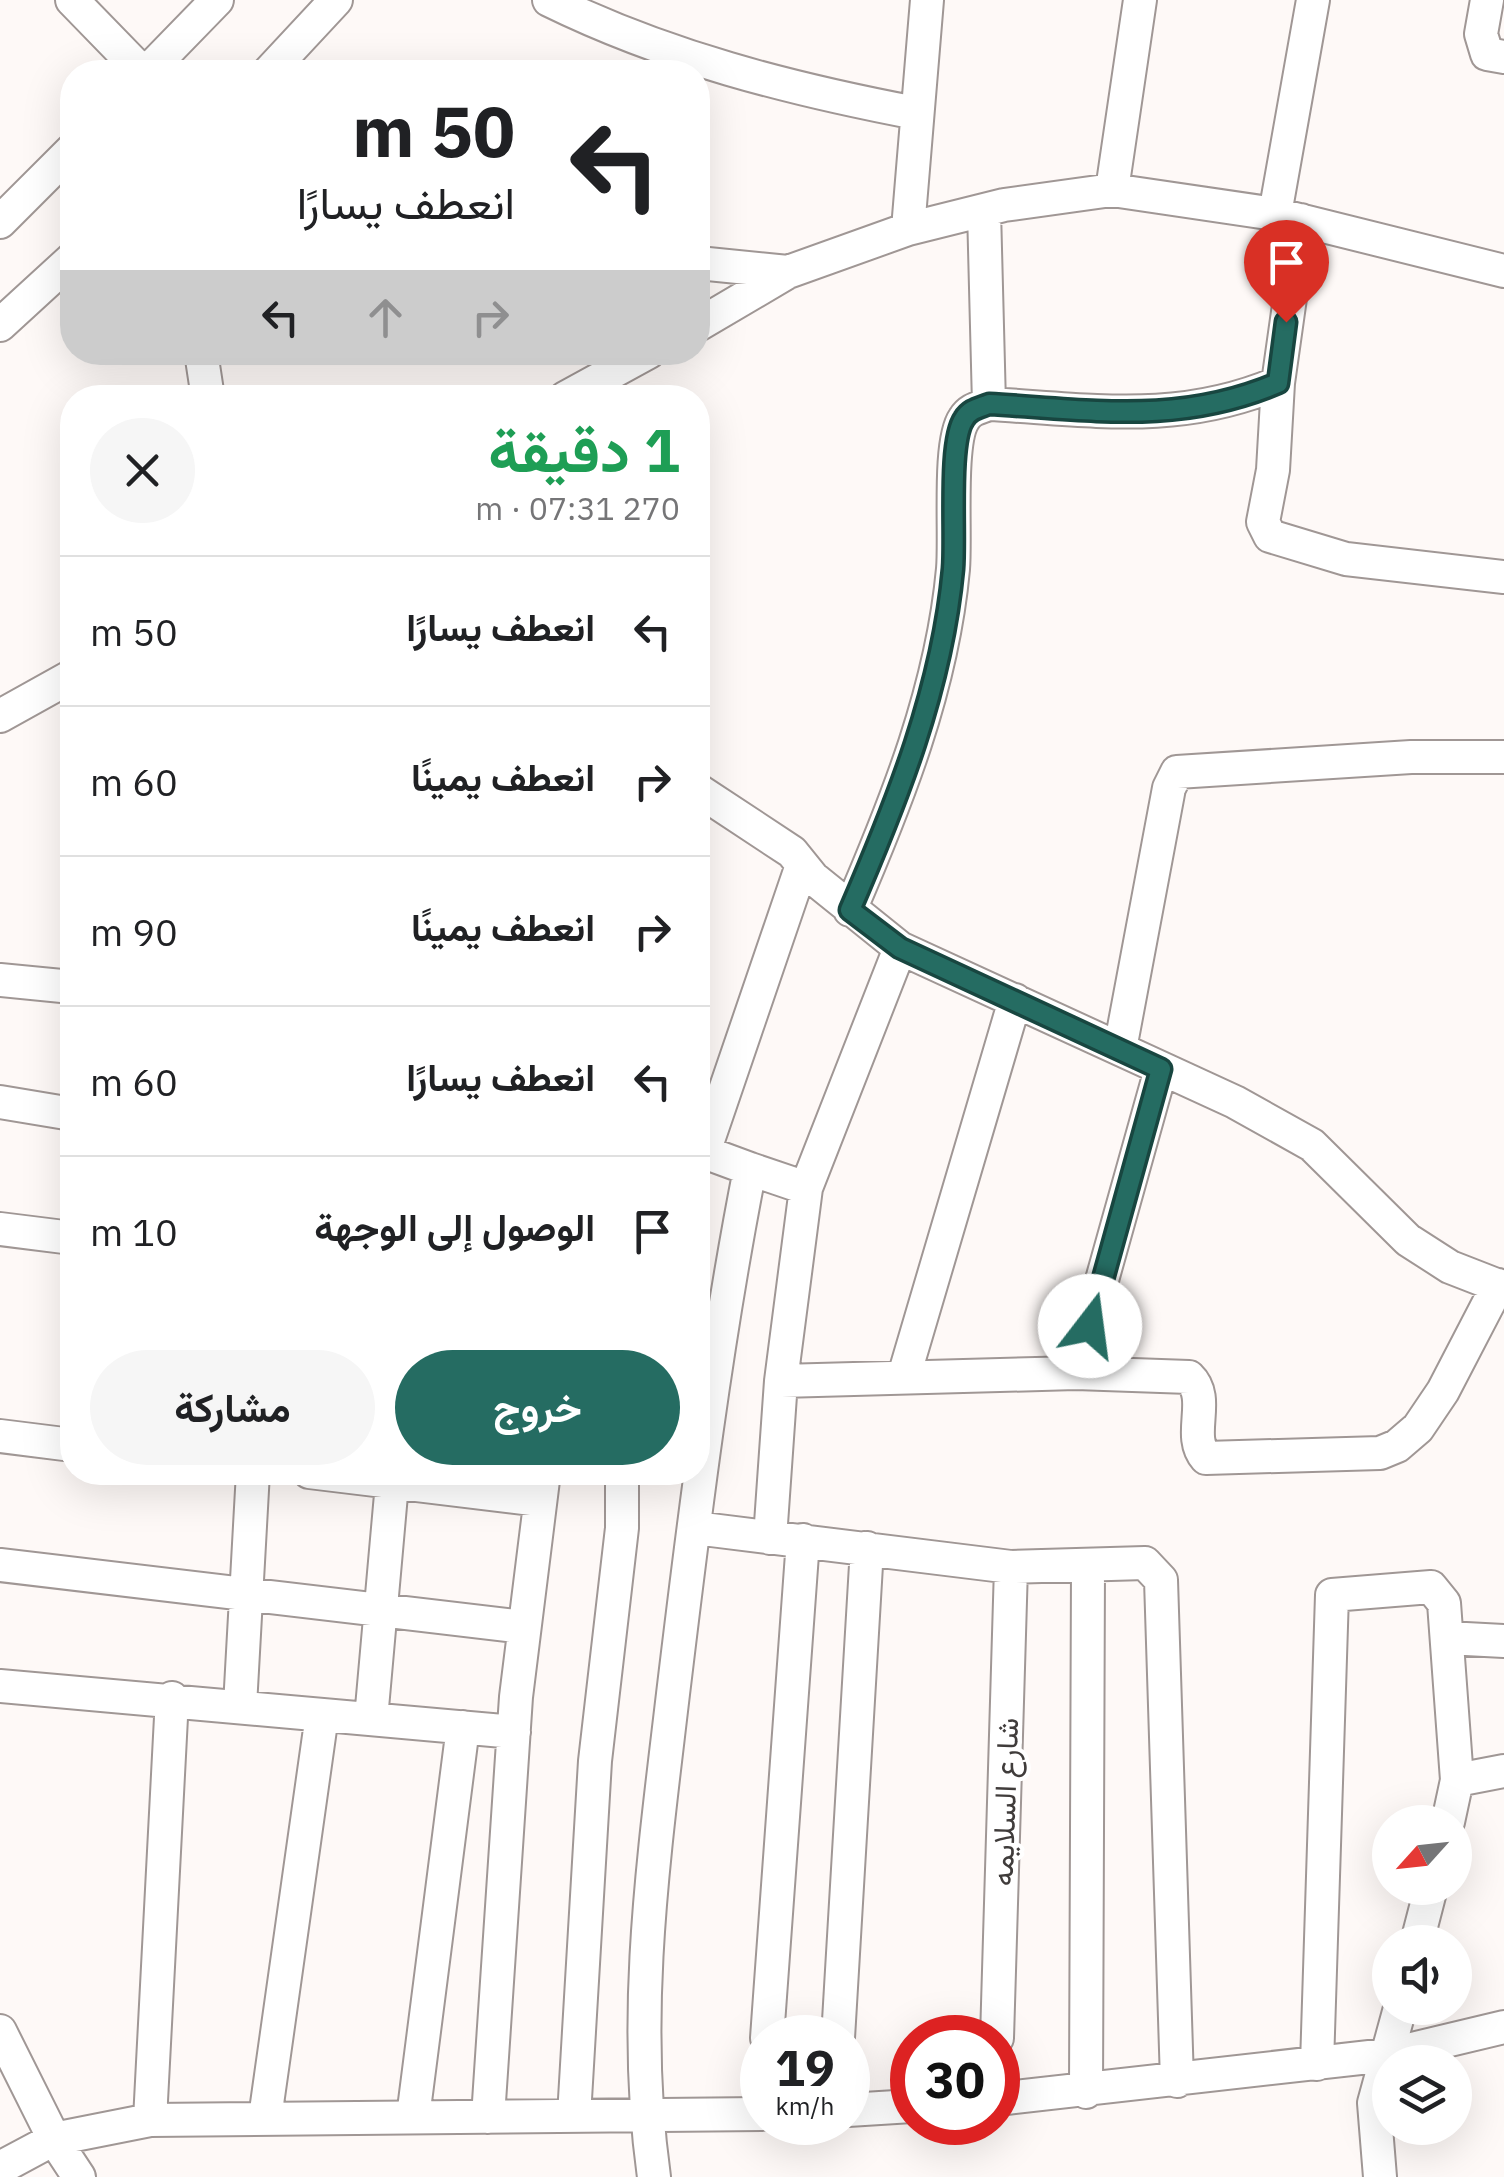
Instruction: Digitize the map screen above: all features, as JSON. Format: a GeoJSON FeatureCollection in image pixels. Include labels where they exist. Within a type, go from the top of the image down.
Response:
{"type":"FeatureCollection","features":[{"type":"Feature","properties":{"kind":"street"},"geometry":{"type":"LineString","coordinates":[[72,0],[132,60]]}},
{"type":"Feature","properties":{"kind":"street"},"geometry":{"type":"LineString","coordinates":[[156,60],[216,0]]}},
{"type":"Feature","properties":{"kind":"street"},"geometry":{"type":"LineString","coordinates":[[281,60],[336,0]]}},
{"type":"Feature","properties":{"kind":"street"},"geometry":{"type":"LineString","coordinates":[[549,0],[644,56]]}},
{"type":"Feature","properties":{"kind":"street"},"geometry":{"type":"LineString","coordinates":[[908,229],[927,0]]}},
{"type":"Feature","properties":{"kind":"street"},"geometry":{"type":"LineString","coordinates":[[1112,190],[1140,0]]}},
{"type":"Feature","properties":{"kind":"street"},"geometry":{"type":"LineString","coordinates":[[1313,0],[1288,217],[1273,470],[1264,522],[1270,536],[1346,559],[1504,577]]}},
{"type":"Feature","properties":{"kind":"street"},"geometry":{"type":"LineString","coordinates":[[1487,0],[1482,44],[1487,54],[1504,58]]}},
{"type":"Feature","properties":{"kind":"street"},"geometry":{"type":"LineString","coordinates":[[710,70],[916,113]]}},
{"type":"Feature","properties":{"kind":"street"},"geometry":{"type":"LineString","coordinates":[[0,222],[60,162]]}},
{"type":"Feature","properties":{"kind":"street"},"geometry":{"type":"LineString","coordinates":[[710,318],[788,272],[908,229],[984,210],[1112,190],[1288,217],[1504,270]]}},
{"type":"Feature","properties":{"kind":"street"},"geometry":{"type":"LineString","coordinates":[[984,210],[989,404]]}},
{"type":"Feature","properties":{"kind":"street"},"geometry":{"type":"LineString","coordinates":[[710,265],[788,272]]}},
{"type":"Feature","properties":{"kind":"street"},"geometry":{"type":"LineString","coordinates":[[0,325],[60,270]]}},
{"type":"Feature","properties":{"kind":"street"},"geometry":{"type":"LineString","coordinates":[[589,385],[625,365]]}},
{"type":"Feature","properties":{"kind":"street"},"geometry":{"type":"LineString","coordinates":[[850,910],[904,784],[943,640],[953,569],[957,430],[970,410],[989,404],[1118,412],[1192,410],[1218,406],[1278,383]]}},
{"type":"Feature","properties":{"kind":"street"},"geometry":{"type":"LineString","coordinates":[[0,716],[60,683]]}},
{"type":"Feature","properties":{"kind":"street"},"geometry":{"type":"LineString","coordinates":[[1120,1050],[1169,788],[1178,772],[1411,756],[1504,757]]}},
{"type":"Feature","properties":{"kind":"street"},"geometry":{"type":"LineString","coordinates":[[710,798],[792,852],[850,910],[900,948],[1236,1102],[1312,1146],[1408,1240],[1450,1266],[1501,1286],[1418,1428],[1380,1452],[1206,1458],[1198,1443],[1199,1391],[1189,1377],[1076,1373],[782,1381]]}},
{"type":"Feature","properties":{"kind":"street"},"geometry":{"type":"LineString","coordinates":[[710,1125],[802,864]]}},
{"type":"Feature","properties":{"kind":"street"},"geometry":{"type":"LineString","coordinates":[[768,2015],[787,1539],[782,1381],[806,1188],[900,948]]}},
{"type":"Feature","properties":{"kind":"street"},"geometry":{"type":"LineString","coordinates":[[0,980],[60,986]]}},
{"type":"Feature","properties":{"kind":"street"},"geometry":{"type":"LineString","coordinates":[[904,1376],[1015,1000]]}},
{"type":"Feature","properties":{"kind":"street"},"geometry":{"type":"LineString","coordinates":[[1076,1373],[1161,1069]]}},
{"type":"Feature","properties":{"kind":"street"},"geometry":{"type":"LineString","coordinates":[[0,1102],[60,1112]]}},
{"type":"Feature","properties":{"kind":"street"},"geometry":{"type":"LineString","coordinates":[[710,1154],[806,1188]]}},
{"type":"Feature","properties":{"kind":"street"},"geometry":{"type":"LineString","coordinates":[[710,1430],[750,1169]]}},
{"type":"Feature","properties":{"kind":"street"},"geometry":{"type":"LineString","coordinates":[[0,1229],[60,1236]]}},
{"type":"Feature","properties":{"kind":"street"},"geometry":{"type":"LineString","coordinates":[[0,1436],[60,1444]]}},
{"type":"Feature","properties":{"kind":"street"},"geometry":{"type":"LineString","coordinates":[[240,1706],[252,1485]]}},
{"type":"Feature","properties":{"kind":"street"},"geometry":{"type":"LineString","coordinates":[[371,1719],[392,1485]]}},
{"type":"Feature","properties":{"kind":"street"},"geometry":{"type":"LineString","coordinates":[[574,2116],[596,1760],[622,1528],[622,1485]]}},
{"type":"Feature","properties":{"kind":"street"},"geometry":{"type":"LineString","coordinates":[[654,2177],[646,2116],[643,1964],[702,1485]]}},
{"type":"Feature","properties":{"kind":"street"},"geometry":{"type":"LineString","coordinates":[[488,2117],[514,1732],[542,1486]]}},
{"type":"Feature","properties":{"kind":"street"},"geometry":{"type":"LineString","coordinates":[[695,1528],[1011,1567],[1145,1564],[1162,1580],[1177,2082]]}},
{"type":"Feature","properties":{"kind":"street"},"geometry":{"type":"LineString","coordinates":[[839,2015],[868,1548]]}},
{"type":"Feature","properties":{"kind":"street"},"geometry":{"type":"LineString","coordinates":[[0,1565],[524,1628]]}},
{"type":"Feature","properties":{"kind":"street","name":"شارع السلايمه"},"geometry":{"type":"LineString","coordinates":[[998,2015],[1011,1567]]}},
{"type":"Feature","properties":{"kind":"street"},"geometry":{"type":"LineString","coordinates":[[1086,2092],[1088,1568]]}},
{"type":"Feature","properties":{"kind":"street"},"geometry":{"type":"LineString","coordinates":[[1317,2064],[1330,1598],[1432,1587],[1444,1602],[1457,1780],[1452,1805]]}},
{"type":"Feature","properties":{"kind":"street"},"geometry":{"type":"LineString","coordinates":[[1447,1638],[1504,1641]]}},
{"type":"Feature","properties":{"kind":"street"},"geometry":{"type":"LineString","coordinates":[[0,1686],[172,1698],[514,1732]]}},
{"type":"Feature","properties":{"kind":"street"},"geometry":{"type":"LineString","coordinates":[[150,2120],[172,1698]]}},
{"type":"Feature","properties":{"kind":"street"},"geometry":{"type":"LineString","coordinates":[[266,2118],[322,1715]]}},
{"type":"Feature","properties":{"kind":"street"},"geometry":{"type":"LineString","coordinates":[[413,2117],[462,1727]]}},
{"type":"Feature","properties":{"kind":"street"},"geometry":{"type":"LineString","coordinates":[[1457,1780],[1504,1771]]}},
{"type":"Feature","properties":{"kind":"street"},"geometry":{"type":"LineString","coordinates":[[1429,2045],[1504,2027]]}},
{"type":"Feature","properties":{"kind":"street"},"geometry":{"type":"LineString","coordinates":[[0,2032],[54,2138],[79,2177]]}},
{"type":"Feature","properties":{"kind":"street"},"geometry":{"type":"LineString","coordinates":[[1020,2097],[1372,2057]]}},
{"type":"Feature","properties":{"kind":"street"},"geometry":{"type":"LineString","coordinates":[[0,2168],[54,2138],[150,2120],[740,2114]]}},
{"type":"Feature","properties":{"kind":"street"},"geometry":{"type":"LineString","coordinates":[[1377,2145],[1380,2177]]}},
{"type":"Feature","properties":{"kind":"route"},"geometry":{"type":"LineString","coordinates":[[1090,1326],[1161,1069],[900,948],[850,910],[904,784],[943,640],[953,569],[955,444],[962,420],[970,410],[989,404],[1118,412],[1218,406],[1278,383],[1286,322]]}}]}
